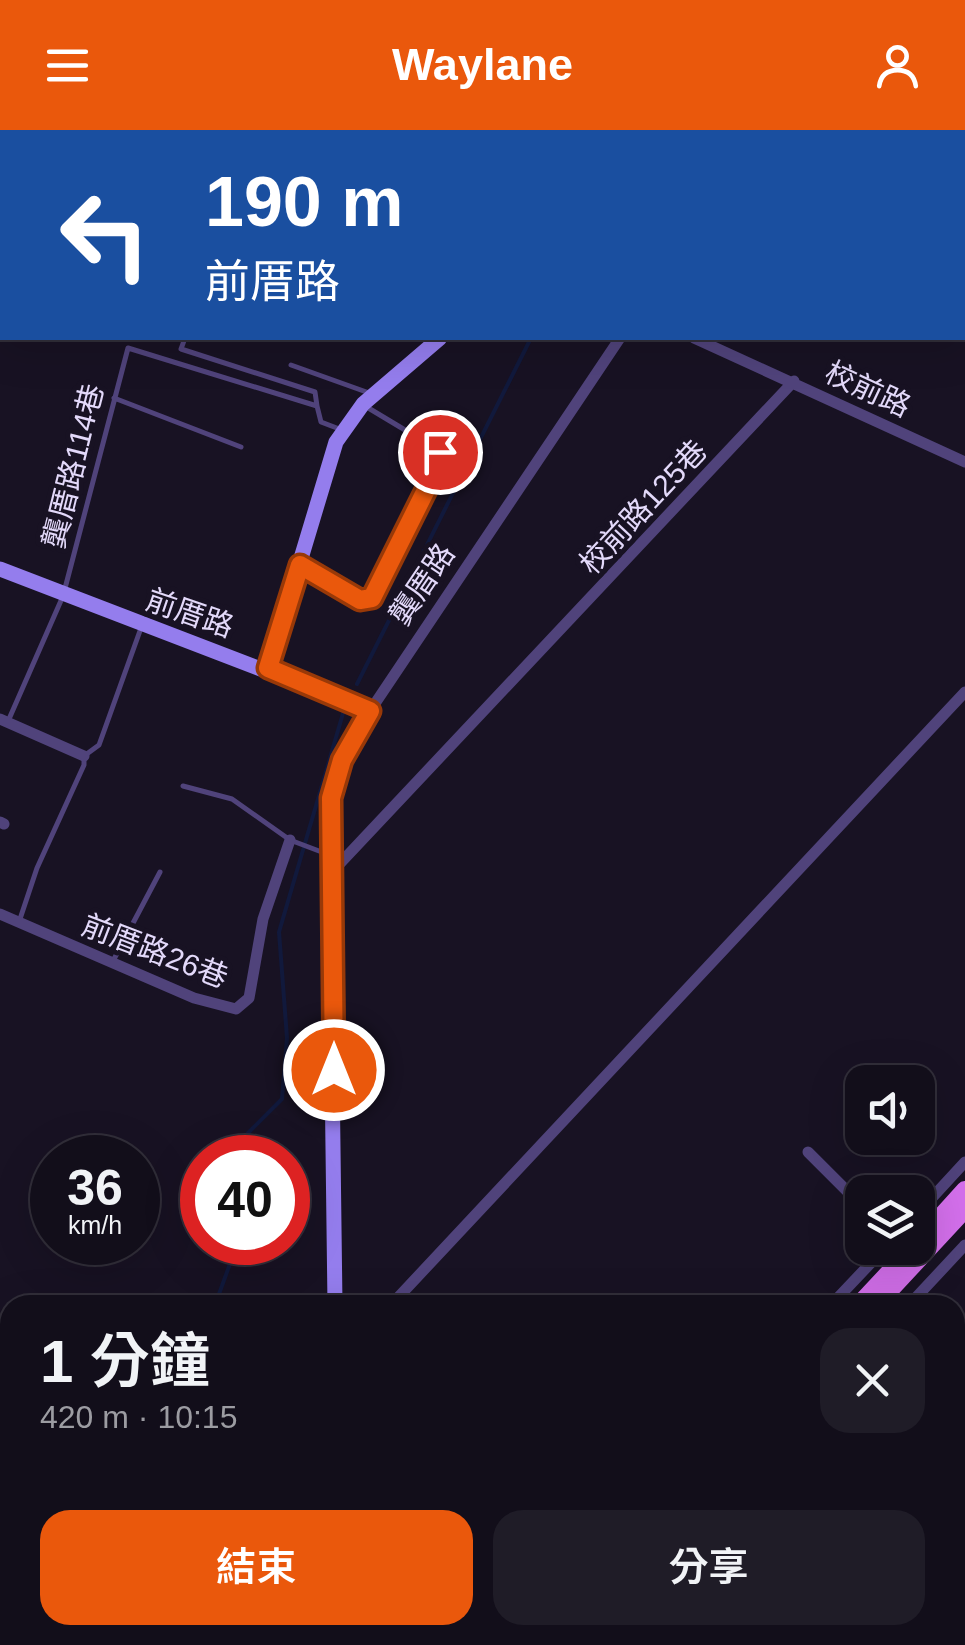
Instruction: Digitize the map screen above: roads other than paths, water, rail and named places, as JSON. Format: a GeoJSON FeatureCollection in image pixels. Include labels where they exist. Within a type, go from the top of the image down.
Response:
{"type":"FeatureCollection","features":[{"type":"Feature","properties":{"kind":"main road"},"geometry":{"type":"LineString","coordinates":[[935,1223],[965,1190]]}},
{"type":"Feature","properties":{"kind":"main road"},"geometry":{"type":"LineString","coordinates":[[876,1295],[965,1209]]}},
{"type":"Feature","properties":{"kind":"main road"},"geometry":{"type":"LineString","coordinates":[[874,1295],[898,1265]]}},
{"type":"Feature","properties":{"kind":"street"},"geometry":{"type":"LineString","coordinates":[[268,668],[342,430],[368,399],[438,340]]}},
{"type":"Feature","properties":{"kind":"street","name":"龔厝路"},"geometry":{"type":"LineString","coordinates":[[370,711],[619,340]]}},
{"type":"Feature","properties":{"kind":"street","name":"校前路"},"geometry":{"type":"LineString","coordinates":[[699,340],[965,462]]}},
{"type":"Feature","properties":{"kind":"street","name":"校前路125巷"},"geometry":{"type":"LineString","coordinates":[[332,873],[794,381]]}},
{"type":"Feature","properties":{"kind":"street","name":"前厝路"},"geometry":{"type":"LineString","coordinates":[[0,569],[142,626],[268,668],[370,711]]}},
{"type":"Feature","properties":{"kind":"street"},"geometry":{"type":"LineString","coordinates":[[400,1295],[965,692]]}},
{"type":"Feature","properties":{"kind":"street"},"geometry":{"type":"LineString","coordinates":[[335,1295],[331,798],[342,760],[370,711]]}},
{"type":"Feature","properties":{"kind":"street"},"geometry":{"type":"LineString","coordinates":[[4,720],[84,756]]}},
{"type":"Feature","properties":{"kind":"street","name":"前厝路26巷"},"geometry":{"type":"LineString","coordinates":[[0,914],[194,998],[236,1009],[249,998],[263,919],[294,841]]}},
{"type":"Feature","properties":{"kind":"street"},"geometry":{"type":"LineString","coordinates":[[808,1152],[845,1189]]}},
{"type":"Feature","properties":{"kind":"street"},"geometry":{"type":"LineString","coordinates":[[935,1195],[965,1162]]}},
{"type":"Feature","properties":{"kind":"street"},"geometry":{"type":"LineString","coordinates":[[918,1295],[965,1245]]}},
{"type":"Feature","properties":{"kind":"street"},"geometry":{"type":"LineString","coordinates":[[840,1295],[868,1265]]}},
{"type":"Feature","properties":{"kind":"street"},"geometry":{"type":"LineString","coordinates":[[850,1284],[860,1295]]}},
{"type":"Feature","properties":{"kind":"lane"},"geometry":{"type":"LineString","coordinates":[[183,340],[181,349],[315,392],[321,422],[342,430]]}},
{"type":"Feature","properties":{"kind":"lane","name":"龔厝路114巷"},"geometry":{"type":"LineString","coordinates":[[4,720],[63,596],[128,348],[317,406]]}},
{"type":"Feature","properties":{"kind":"lane"},"geometry":{"type":"LineString","coordinates":[[291,365],[368,399],[442,455],[375,594],[365,600],[300,565]]}},
{"type":"Feature","properties":{"kind":"lane"},"geometry":{"type":"LineString","coordinates":[[113,398],[242,448]]}},
{"type":"Feature","properties":{"kind":"lane"},"geometry":{"type":"LineString","coordinates":[[19,922],[37,868],[79,779],[84,756],[99,745],[142,626]]}},
{"type":"Feature","properties":{"kind":"lane"},"geometry":{"type":"LineString","coordinates":[[182,786],[232,799],[294,841],[330,855]]}},
{"type":"Feature","properties":{"kind":"lane"},"geometry":{"type":"LineString","coordinates":[[111,964],[160,872]]}},
{"type":"Feature","properties":{"kind":"waterway"},"geometry":{"type":"LineString","coordinates":[[357,684],[530,340]]}},
{"type":"Feature","properties":{"kind":"waterway"},"geometry":{"type":"LineString","coordinates":[[247,1135],[282,1099],[287,1038],[279,932],[344,710]]}},
{"type":"Feature","properties":{"kind":"waterway"},"geometry":{"type":"LineString","coordinates":[[219,1295],[230,1265]]}}]}
